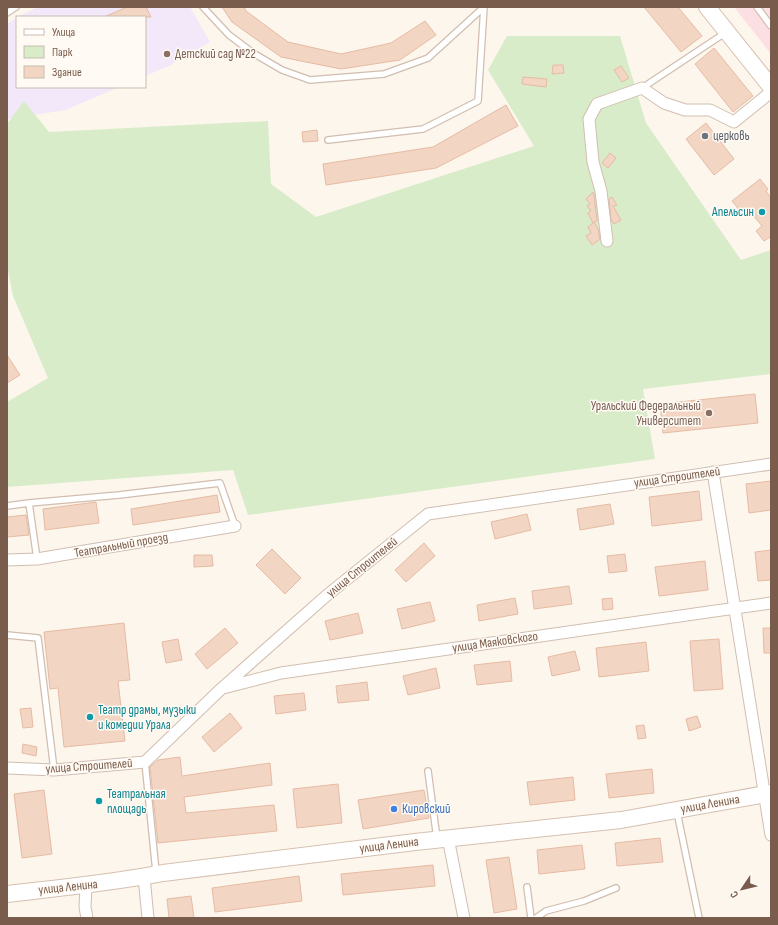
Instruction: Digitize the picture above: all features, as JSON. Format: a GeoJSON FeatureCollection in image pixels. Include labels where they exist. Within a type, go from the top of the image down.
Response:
{"type":"FeatureCollection","features":[{"type":"Feature","properties":{"kind":"main road"},"geometry":{"type":"LineString","coordinates":[[707,7],[771,87]]}},
{"type":"Feature","properties":{"kind":"main road","name":"улица Ленина"},"geometry":{"type":"LineString","coordinates":[[7,894],[86,886],[150,876],[442,839],[621,820],[768,794]]}},
{"type":"Feature","properties":{"kind":"street"},"geometry":{"type":"LineString","coordinates":[[607,241],[601,191],[593,162],[589,119],[597,104],[642,88],[664,103],[685,110],[710,110],[734,122],[771,92]]}},
{"type":"Feature","properties":{"kind":"street","name":"улица Строителей"},"geometry":{"type":"LineString","coordinates":[[7,768],[54,770],[145,762],[221,689],[326,596],[428,514],[771,464]]}},
{"type":"Feature","properties":{"kind":"street"},"geometry":{"type":"LineString","coordinates":[[713,472],[735,608],[768,794],[771,835]]}},
{"type":"Feature","properties":{"kind":"street","name":"Театральный проезд"},"geometry":{"type":"LineString","coordinates":[[7,560],[37,559],[235,526]]}},
{"type":"Feature","properties":{"kind":"street","name":"улица Маяковского"},"geometry":{"type":"LineString","coordinates":[[221,689],[281,673],[771,603]]}},
{"type":"Feature","properties":{"kind":"street"},"geometry":{"type":"LineString","coordinates":[[442,839],[464,918]]}},
{"type":"Feature","properties":{"kind":"street"},"geometry":{"type":"LineString","coordinates":[[148,918],[150,876]]}},
{"type":"Feature","properties":{"kind":"street"},"geometry":{"type":"LineString","coordinates":[[86,886],[85,906],[87,918]]}},
{"type":"Feature","properties":{"kind":"lane"},"geometry":{"type":"LineString","coordinates":[[7,13],[16,7]]}},
{"type":"Feature","properties":{"kind":"lane"},"geometry":{"type":"LineString","coordinates":[[202,7],[229,35],[254,53],[282,70],[310,80],[384,74],[428,58],[484,7]]}},
{"type":"Feature","properties":{"kind":"lane"},"geometry":{"type":"LineString","coordinates":[[328,140],[423,129],[478,101],[484,7]]}},
{"type":"Feature","properties":{"kind":"lane"},"geometry":{"type":"LineString","coordinates":[[757,7],[771,26]]}},
{"type":"Feature","properties":{"kind":"lane"},"geometry":{"type":"LineString","coordinates":[[642,88],[727,32]]}},
{"type":"Feature","properties":{"kind":"lane"},"geometry":{"type":"LineString","coordinates":[[7,506],[220,483],[235,526]]}},
{"type":"Feature","properties":{"kind":"lane"},"geometry":{"type":"LineString","coordinates":[[29,503],[37,559]]}},
{"type":"Feature","properties":{"kind":"lane"},"geometry":{"type":"LineString","coordinates":[[7,635],[38,638],[54,770]]}},
{"type":"Feature","properties":{"kind":"lane"},"geometry":{"type":"LineString","coordinates":[[145,762],[150,876]]}},
{"type":"Feature","properties":{"kind":"lane"},"geometry":{"type":"LineString","coordinates":[[428,771],[442,839]]}},
{"type":"Feature","properties":{"kind":"lane"},"geometry":{"type":"LineString","coordinates":[[676,810],[699,918]]}},
{"type":"Feature","properties":{"kind":"lane"},"geometry":{"type":"LineString","coordinates":[[527,887],[531,918]]}},
{"type":"Feature","properties":{"kind":"lane"},"geometry":{"type":"LineString","coordinates":[[536,918],[546,911],[584,901],[616,888]]}},
{"type":"Feature","properties":{"kind":"shaded area"},"geometry":{"type":"Polygon","coordinates":[[[38,7],[190,7],[210,42],[169,66],[146,76],[146,16],[20,16],[38,7]]]}},
{"type":"Feature","properties":{"kind":"shaded area"},"geometry":{"type":"Polygon","coordinates":[[[734,7],[771,7],[771,54],[734,7]]]}},
{"type":"Feature","properties":{"kind":"shaded area"},"geometry":{"type":"Polygon","coordinates":[[[16,18],[16,88],[117,88],[66,110],[7,119],[7,24],[16,18]]]}},
{"type":"Feature","properties":{"kind":"green space"},"geometry":{"type":"Polygon","coordinates":[[[507,36],[620,36],[646,123],[741,260],[771,250],[771,374],[643,389],[655,459],[248,515],[233,470],[7,487],[7,402],[48,378],[13,296],[7,266],[7,124],[24,101],[49,132],[268,121],[271,184],[316,217],[534,146],[488,70],[507,36]]]}},
{"type":"Feature","properties":{"kind":"building"},"geometry":{"type":"Polygon","coordinates":[[[127,7],[146,7],[151,17],[146,16],[106,16],[127,7]]]}},
{"type":"Feature","properties":{"kind":"building"},"geometry":{"type":"Polygon","coordinates":[[[222,7],[244,7],[246,11],[288,42],[341,54],[391,43],[425,21],[436,35],[400,60],[341,69],[281,57],[232,22],[222,7]]]}},
{"type":"Feature","properties":{"kind":"building"},"geometry":{"type":"Polygon","coordinates":[[[644,7],[678,7],[702,36],[681,52],[644,7]]]}},
{"type":"Feature","properties":{"kind":"building"},"geometry":{"type":"Polygon","coordinates":[[[714,48],[753,96],[733,112],[695,64],[714,48]]]}},
{"type":"Feature","properties":{"kind":"building"},"geometry":{"type":"Polygon","coordinates":[[[553,65],[563,65],[564,73],[552,74],[553,65]]]}},
{"type":"Feature","properties":{"kind":"building"},"geometry":{"type":"Polygon","coordinates":[[[621,66],[629,78],[622,82],[614,70],[621,66]]]}},
{"type":"Feature","properties":{"kind":"building"},"geometry":{"type":"Polygon","coordinates":[[[523,77],[547,79],[546,87],[522,84],[523,77]]]}},
{"type":"Feature","properties":{"kind":"building"},"geometry":{"type":"Polygon","coordinates":[[[506,105],[518,126],[436,168],[326,185],[323,164],[433,147],[506,105]]]}},
{"type":"Feature","properties":{"kind":"building"},"geometry":{"type":"Polygon","coordinates":[[[706,123],[734,159],[714,175],[686,139],[706,123]]]}},
{"type":"Feature","properties":{"kind":"building"},"geometry":{"type":"Polygon","coordinates":[[[317,130],[318,141],[303,142],[302,132],[317,130]]]}},
{"type":"Feature","properties":{"kind":"building"},"geometry":{"type":"Polygon","coordinates":[[[610,153],[616,158],[608,168],[602,163],[610,153]]]}},
{"type":"Feature","properties":{"kind":"building"},"geometry":{"type":"Polygon","coordinates":[[[760,179],[768,189],[766,191],[771,198],[771,239],[770,237],[764,241],[756,231],[762,226],[747,208],[741,212],[732,201],[760,179]]]}},
{"type":"Feature","properties":{"kind":"building"},"geometry":{"type":"Polygon","coordinates":[[[593,192],[597,221],[594,222],[598,229],[600,239],[592,245],[586,236],[591,233],[588,227],[593,223],[588,213],[591,211],[587,206],[590,204],[586,199],[593,192]]]}},
{"type":"Feature","properties":{"kind":"building"},"geometry":{"type":"Polygon","coordinates":[[[612,197],[617,205],[613,206],[621,220],[614,224],[611,219],[609,199],[612,197]]]}},
{"type":"Feature","properties":{"kind":"building"},"geometry":{"type":"Polygon","coordinates":[[[7,355],[20,375],[7,383],[7,355]]]}},
{"type":"Feature","properties":{"kind":"building","name":"Уральский Федеральный Университет"},"geometry":{"type":"Polygon","coordinates":[[[755,394],[758,423],[663,433],[660,404],[755,394]]]}},
{"type":"Feature","properties":{"kind":"building"},"geometry":{"type":"Polygon","coordinates":[[[771,481],[771,510],[749,513],[746,484],[771,481]]]}},
{"type":"Feature","properties":{"kind":"building"},"geometry":{"type":"Polygon","coordinates":[[[699,491],[702,520],[652,526],[649,497],[699,491]]]}},
{"type":"Feature","properties":{"kind":"building"},"geometry":{"type":"Polygon","coordinates":[[[217,495],[220,512],[133,525],[131,509],[217,495]]]}},
{"type":"Feature","properties":{"kind":"building"},"geometry":{"type":"Polygon","coordinates":[[[96,502],[99,523],[45,530],[43,509],[96,502]]]}},
{"type":"Feature","properties":{"kind":"building"},"geometry":{"type":"Polygon","coordinates":[[[610,504],[614,524],[580,530],[577,509],[610,504]]]}},
{"type":"Feature","properties":{"kind":"building"},"geometry":{"type":"Polygon","coordinates":[[[527,514],[531,530],[495,539],[491,522],[527,514]]]}},
{"type":"Feature","properties":{"kind":"building"},"geometry":{"type":"Polygon","coordinates":[[[26,515],[29,535],[7,537],[7,517],[26,515]]]}},
{"type":"Feature","properties":{"kind":"building"},"geometry":{"type":"Polygon","coordinates":[[[424,543],[435,556],[406,582],[395,570],[424,543]]]}},
{"type":"Feature","properties":{"kind":"building"},"geometry":{"type":"Polygon","coordinates":[[[272,549],[301,578],[285,594],[256,565],[272,549]]]}},
{"type":"Feature","properties":{"kind":"building"},"geometry":{"type":"Polygon","coordinates":[[[771,550],[771,580],[758,581],[755,552],[771,550]]]}},
{"type":"Feature","properties":{"kind":"building"},"geometry":{"type":"Polygon","coordinates":[[[625,554],[627,571],[609,573],[607,556],[625,554]]]}},
{"type":"Feature","properties":{"kind":"building"},"geometry":{"type":"Polygon","coordinates":[[[194,555],[212,555],[213,566],[194,567],[194,555]]]}},
{"type":"Feature","properties":{"kind":"building"},"geometry":{"type":"Polygon","coordinates":[[[705,561],[708,590],[659,596],[655,567],[705,561]]]}},
{"type":"Feature","properties":{"kind":"building"},"geometry":{"type":"Polygon","coordinates":[[[569,586],[572,604],[534,609],[532,591],[569,586]]]}},
{"type":"Feature","properties":{"kind":"building"},"geometry":{"type":"Polygon","coordinates":[[[515,598],[518,614],[479,621],[477,605],[515,598]]]}},
{"type":"Feature","properties":{"kind":"building"},"geometry":{"type":"Polygon","coordinates":[[[612,598],[613,609],[603,610],[602,599],[612,598]]]}},
{"type":"Feature","properties":{"kind":"building"},"geometry":{"type":"Polygon","coordinates":[[[430,602],[435,621],[402,629],[397,609],[430,602]]]}},
{"type":"Feature","properties":{"kind":"building"},"geometry":{"type":"Polygon","coordinates":[[[358,613],[363,633],[330,640],[325,621],[358,613]]]}},
{"type":"Feature","properties":{"kind":"building"},"geometry":{"type":"Polygon","coordinates":[[[124,623],[130,680],[118,681],[125,741],[64,747],[58,688],[50,689],[44,632],[124,623]]]}},
{"type":"Feature","properties":{"kind":"building"},"geometry":{"type":"Polygon","coordinates":[[[225,628],[238,643],[207,669],[195,654],[225,628]]]}},
{"type":"Feature","properties":{"kind":"building"},"geometry":{"type":"Polygon","coordinates":[[[763,628],[771,628],[771,653],[764,653],[763,628]]]}},
{"type":"Feature","properties":{"kind":"building"},"geometry":{"type":"Polygon","coordinates":[[[178,639],[182,660],[166,663],[162,642],[178,639]]]}},
{"type":"Feature","properties":{"kind":"building"},"geometry":{"type":"Polygon","coordinates":[[[719,639],[723,689],[694,691],[690,641],[719,639]]]}},
{"type":"Feature","properties":{"kind":"building"},"geometry":{"type":"Polygon","coordinates":[[[646,642],[649,671],[599,677],[596,648],[646,642]]]}},
{"type":"Feature","properties":{"kind":"building"},"geometry":{"type":"Polygon","coordinates":[[[575,651],[580,670],[552,676],[548,657],[575,651]]]}},
{"type":"Feature","properties":{"kind":"building"},"geometry":{"type":"Polygon","coordinates":[[[510,661],[512,681],[477,685],[474,665],[510,661]]]}},
{"type":"Feature","properties":{"kind":"building"},"geometry":{"type":"Polygon","coordinates":[[[436,668],[440,688],[408,695],[403,676],[436,668]]]}},
{"type":"Feature","properties":{"kind":"building"},"geometry":{"type":"Polygon","coordinates":[[[367,682],[369,700],[338,703],[336,686],[367,682]]]}},
{"type":"Feature","properties":{"kind":"building"},"geometry":{"type":"Polygon","coordinates":[[[304,693],[306,710],[276,714],[274,696],[304,693]]]}},
{"type":"Feature","properties":{"kind":"building"},"geometry":{"type":"Polygon","coordinates":[[[31,708],[33,727],[23,728],[20,709],[31,708]]]}},
{"type":"Feature","properties":{"kind":"building"},"geometry":{"type":"Polygon","coordinates":[[[230,713],[242,728],[214,752],[202,737],[230,713]]]}},
{"type":"Feature","properties":{"kind":"building"},"geometry":{"type":"Polygon","coordinates":[[[697,716],[701,727],[689,731],[686,719],[697,716]]]}},
{"type":"Feature","properties":{"kind":"building"},"geometry":{"type":"Polygon","coordinates":[[[644,725],[646,738],[638,739],[636,726],[644,725]]]}},
{"type":"Feature","properties":{"kind":"building"},"geometry":{"type":"Polygon","coordinates":[[[23,744],[37,747],[36,756],[22,753],[23,744]]]}},
{"type":"Feature","properties":{"kind":"building"},"geometry":{"type":"Polygon","coordinates":[[[180,757],[182,776],[270,763],[272,785],[184,797],[186,813],[274,805],[277,831],[158,843],[150,767],[158,760],[180,757]]]}},
{"type":"Feature","properties":{"kind":"building"},"geometry":{"type":"Polygon","coordinates":[[[652,769],[654,793],[609,798],[606,774],[652,769]]]}},
{"type":"Feature","properties":{"kind":"building"},"geometry":{"type":"Polygon","coordinates":[[[573,777],[575,800],[530,805],[527,782],[573,777]]]}},
{"type":"Feature","properties":{"kind":"building"},"geometry":{"type":"Polygon","coordinates":[[[338,784],[342,823],[297,828],[293,789],[338,784]]]}},
{"type":"Feature","properties":{"kind":"building"},"geometry":{"type":"Polygon","coordinates":[[[44,790],[52,854],[22,858],[14,794],[44,790]]]}},
{"type":"Feature","properties":{"kind":"building","name":"Кировский"},"geometry":{"type":"Polygon","coordinates":[[[424,790],[429,818],[363,829],[358,800],[424,790]]]}},
{"type":"Feature","properties":{"kind":"building"},"geometry":{"type":"Polygon","coordinates":[[[660,838],[663,862],[617,866],[615,843],[660,838]]]}},
{"type":"Feature","properties":{"kind":"building"},"geometry":{"type":"Polygon","coordinates":[[[582,845],[585,869],[539,874],[537,850],[582,845]]]}},
{"type":"Feature","properties":{"kind":"building"},"geometry":{"type":"Polygon","coordinates":[[[509,857],[517,909],[494,913],[486,860],[509,857]]]}},
{"type":"Feature","properties":{"kind":"building"},"geometry":{"type":"Polygon","coordinates":[[[433,865],[435,886],[343,895],[341,874],[433,865]]]}},
{"type":"Feature","properties":{"kind":"building"},"geometry":{"type":"Polygon","coordinates":[[[299,876],[302,901],[215,912],[212,888],[299,876]]]}},
{"type":"Feature","properties":{"kind":"building"},"geometry":{"type":"Polygon","coordinates":[[[191,896],[194,918],[169,918],[167,899],[191,896]]]}},
{"type":"Feature","properties":{"kind":"place","name":"Детский сад №22"},"geometry":{"type":"Point","coordinates":[167,54]}},
{"type":"Feature","properties":{"kind":"place","name":"церковь"},"geometry":{"type":"Point","coordinates":[705,136]}},
{"type":"Feature","properties":{"kind":"place","name":"Апельсин"},"geometry":{"type":"Point","coordinates":[762,212]}},
{"type":"Feature","properties":{"kind":"place","name":"Уральский Федеральный Университет"},"geometry":{"type":"Point","coordinates":[709,413]}},
{"type":"Feature","properties":{"kind":"place","name":"Театр драмы, музыки и комедии Урала"},"geometry":{"type":"Point","coordinates":[90,717]}},
{"type":"Feature","properties":{"kind":"place","name":"Театральная площадь"},"geometry":{"type":"Point","coordinates":[99,801]}},
{"type":"Feature","properties":{"kind":"place","name":"Кировский"},"geometry":{"type":"Point","coordinates":[394,809]}}]}
